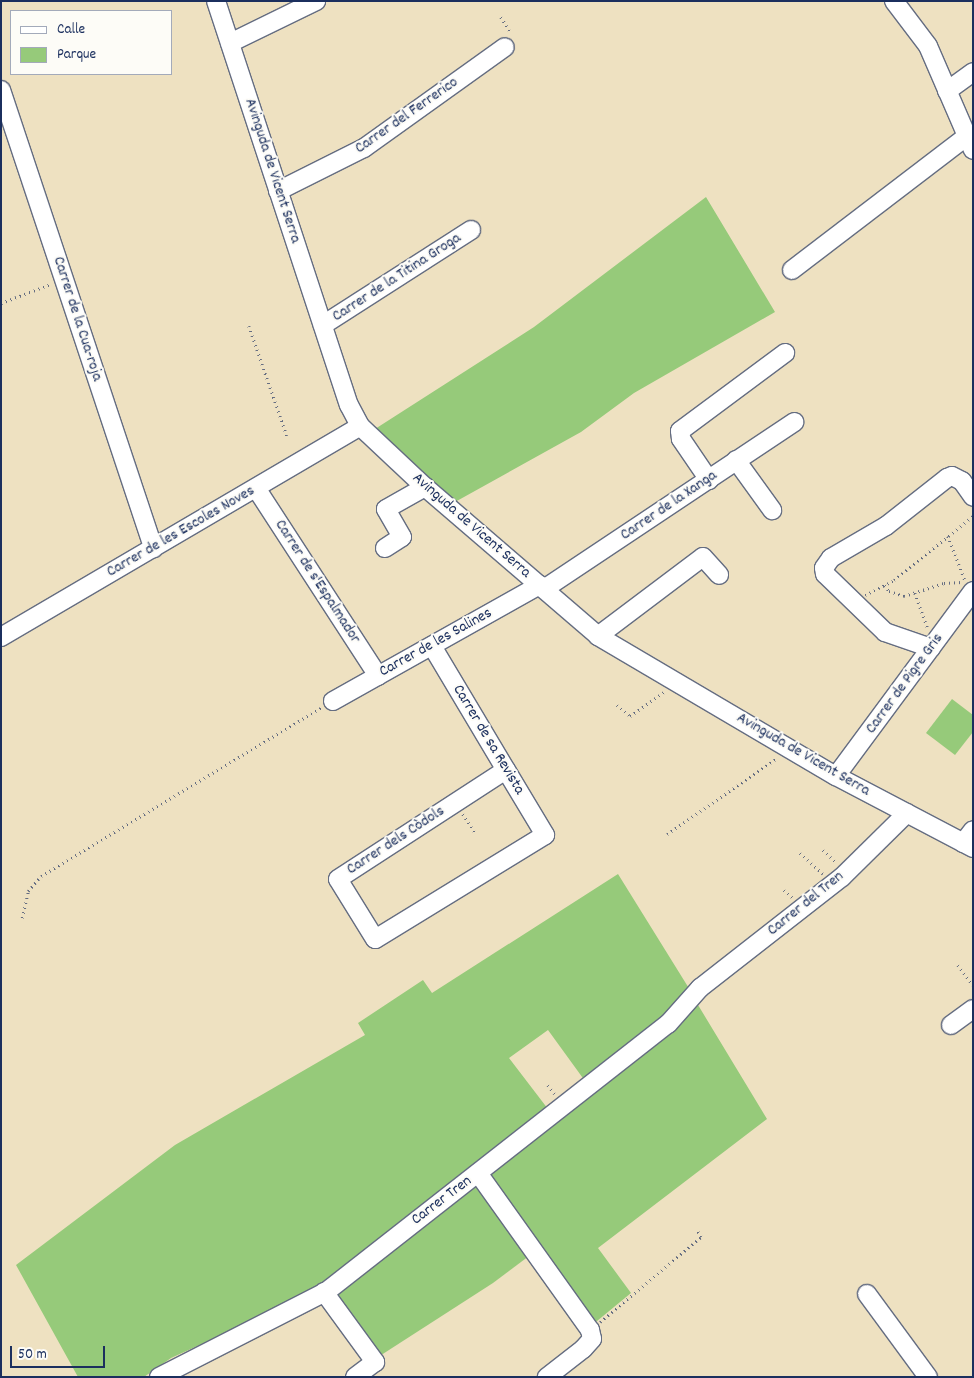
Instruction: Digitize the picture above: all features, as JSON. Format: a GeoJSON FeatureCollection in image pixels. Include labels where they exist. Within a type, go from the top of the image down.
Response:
{"type":"FeatureCollection","features":[{"type":"Feature","properties":{"kind":"street","name":"Avinguda de Vicent Serra"},"geometry":{"type":"LineString","coordinates":[[216,1],[349,405],[360,426],[425,487],[598,636],[836,776],[907,813],[969,840]]}},
{"type":"Feature","properties":{"kind":"street"},"geometry":{"type":"LineString","coordinates":[[230,44],[316,1]]}},
{"type":"Feature","properties":{"kind":"street"},"geometry":{"type":"LineString","coordinates":[[792,270],[970,143],[928,46],[894,1]]}},
{"type":"Feature","properties":{"kind":"street","name":"Carrer del Ferrerico"},"geometry":{"type":"LineString","coordinates":[[278,191],[364,148],[505,47]]}},
{"type":"Feature","properties":{"kind":"street"},"geometry":{"type":"LineString","coordinates":[[947,91],[973,72]]}},
{"type":"Feature","properties":{"kind":"street","name":"Carrer de la Cua-roja"},"geometry":{"type":"LineString","coordinates":[[1,90],[154,548]]}},
{"type":"Feature","properties":{"kind":"street","name":"Carrer de la Titina Groga"},"geometry":{"type":"LineString","coordinates":[[322,325],[471,230]]}},
{"type":"Feature","properties":{"kind":"street"},"geometry":{"type":"LineString","coordinates":[[709,480],[681,438],[680,431],[785,353]]}},
{"type":"Feature","properties":{"kind":"street","name":"Carrer de la Xanga"},"geometry":{"type":"LineString","coordinates":[[542,587],[709,480],[794,422]]}},
{"type":"Feature","properties":{"kind":"street","name":"Carrer de les Escoles Noves"},"geometry":{"type":"LineString","coordinates":[[1,637],[360,426]]}},
{"type":"Feature","properties":{"kind":"street"},"geometry":{"type":"LineString","coordinates":[[736,460],[772,510]]}},
{"type":"Feature","properties":{"kind":"street"},"geometry":{"type":"LineString","coordinates":[[934,643],[885,632],[825,574],[824,568],[831,558],[886,526],[947,478],[952,476],[962,480],[973,497]]}},
{"type":"Feature","properties":{"kind":"street"},"geometry":{"type":"LineString","coordinates":[[385,548],[402,537],[386,509],[425,487]]}},
{"type":"Feature","properties":{"kind":"street","name":"Carrer de s'Espalmador"},"geometry":{"type":"LineString","coordinates":[[256,488],[378,676]]}},
{"type":"Feature","properties":{"kind":"street"},"geometry":{"type":"LineString","coordinates":[[598,636],[703,557],[719,575]]}},
{"type":"Feature","properties":{"kind":"street","name":"Carrer de Pigre Gris"},"geometry":{"type":"LineString","coordinates":[[836,776],[934,643],[969,586]]}},
{"type":"Feature","properties":{"kind":"street","name":"Carrer de les Salines"},"geometry":{"type":"LineString","coordinates":[[333,701],[542,587]]}},
{"type":"Feature","properties":{"kind":"street","name":"Carrer de sa Revista"},"geometry":{"type":"LineString","coordinates":[[432,646],[545,835]]}},
{"type":"Feature","properties":{"kind":"street","name":"Carrer dels Còdols"},"geometry":{"type":"LineString","coordinates":[[506,770],[338,878],[375,939],[545,835]]}},
{"type":"Feature","properties":{"kind":"street","name":"Carrer del Tren"},"geometry":{"type":"LineString","coordinates":[[700,988],[833,883],[907,813]]}},
{"type":"Feature","properties":{"kind":"street","name":"Carrer Tren"},"geometry":{"type":"LineString","coordinates":[[159,1377],[324,1292],[668,1024],[700,988]]}},
{"type":"Feature","properties":{"kind":"street"},"geometry":{"type":"LineString","coordinates":[[951,1025],[973,1009]]}},
{"type":"Feature","properties":{"kind":"street"},"geometry":{"type":"LineString","coordinates":[[478,1173],[590,1330],[592,1339],[583,1349],[547,1377]]}},
{"type":"Feature","properties":{"kind":"street"},"geometry":{"type":"LineString","coordinates":[[324,1292],[375,1362],[355,1377]]}},
{"type":"Feature","properties":{"kind":"street"},"geometry":{"type":"LineString","coordinates":[[867,1294],[928,1377]]}},
{"type":"Feature","properties":{"kind":"path"},"geometry":{"type":"LineString","coordinates":[[1,304],[64,279]]}},
{"type":"Feature","properties":{"kind":"path"},"geometry":{"type":"LineString","coordinates":[[249,326],[287,436]]}},
{"type":"Feature","properties":{"kind":"path"},"geometry":{"type":"LineString","coordinates":[[860,597],[885,585],[973,516]]}},
{"type":"Feature","properties":{"kind":"path"},"geometry":{"type":"LineString","coordinates":[[885,585],[889,591],[904,596],[944,583],[969,586],[948,536]]}},
{"type":"Feature","properties":{"kind":"path"},"geometry":{"type":"LineString","coordinates":[[915,593],[934,643]]}},
{"type":"Feature","properties":{"kind":"path"},"geometry":{"type":"LineString","coordinates":[[617,705],[630,716],[678,683]]}},
{"type":"Feature","properties":{"kind":"path"},"geometry":{"type":"LineString","coordinates":[[22,918],[28,892],[41,876],[333,701]]}},
{"type":"Feature","properties":{"kind":"path"},"geometry":{"type":"LineString","coordinates":[[667,834],[790,748]]}},
{"type":"Feature","properties":{"kind":"path"},"geometry":{"type":"LineString","coordinates":[[456,802],[476,834]]}},
{"type":"Feature","properties":{"kind":"path"},"geometry":{"type":"LineString","coordinates":[[823,850],[846,872]]}},
{"type":"Feature","properties":{"kind":"path"},"geometry":{"type":"LineString","coordinates":[[800,853],[833,883]]}},
{"type":"Feature","properties":{"kind":"path"},"geometry":{"type":"LineString","coordinates":[[958,965],[973,985]]}},
{"type":"Feature","properties":{"kind":"path"},"geometry":{"type":"LineString","coordinates":[[590,1330],[701,1237],[696,1229]]}},
{"type":"Feature","properties":{"kind":"green space"},"geometry":{"type":"Polygon","coordinates":[[[706,197],[775,312],[634,393],[581,432],[455,502],[375,429],[534,327],[706,197]]]}},
{"type":"Feature","properties":{"kind":"green space"},"geometry":{"type":"Polygon","coordinates":[[[952,699],[973,715],[973,732],[955,755],[926,733],[952,699]]]}},
{"type":"Feature","properties":{"kind":"green space"},"geometry":{"type":"Polygon","coordinates":[[[618,874],[690,990],[656,1025],[585,1081],[548,1030],[509,1058],[548,1109],[307,1296],[171,1358],[144,1377],[78,1377],[16,1265],[175,1145],[365,1035],[358,1023],[423,980],[432,993],[618,874]]]}},
{"type":"Feature","properties":{"kind":"green space"},"geometry":{"type":"Polygon","coordinates":[[[695,1000],[767,1119],[598,1248],[631,1293],[597,1321],[590,1323],[487,1175],[695,1000]]]}},
{"type":"Feature","properties":{"kind":"green space"},"geometry":{"type":"Polygon","coordinates":[[[477,1180],[533,1253],[493,1283],[375,1359],[332,1294],[477,1180]]]}}]}
